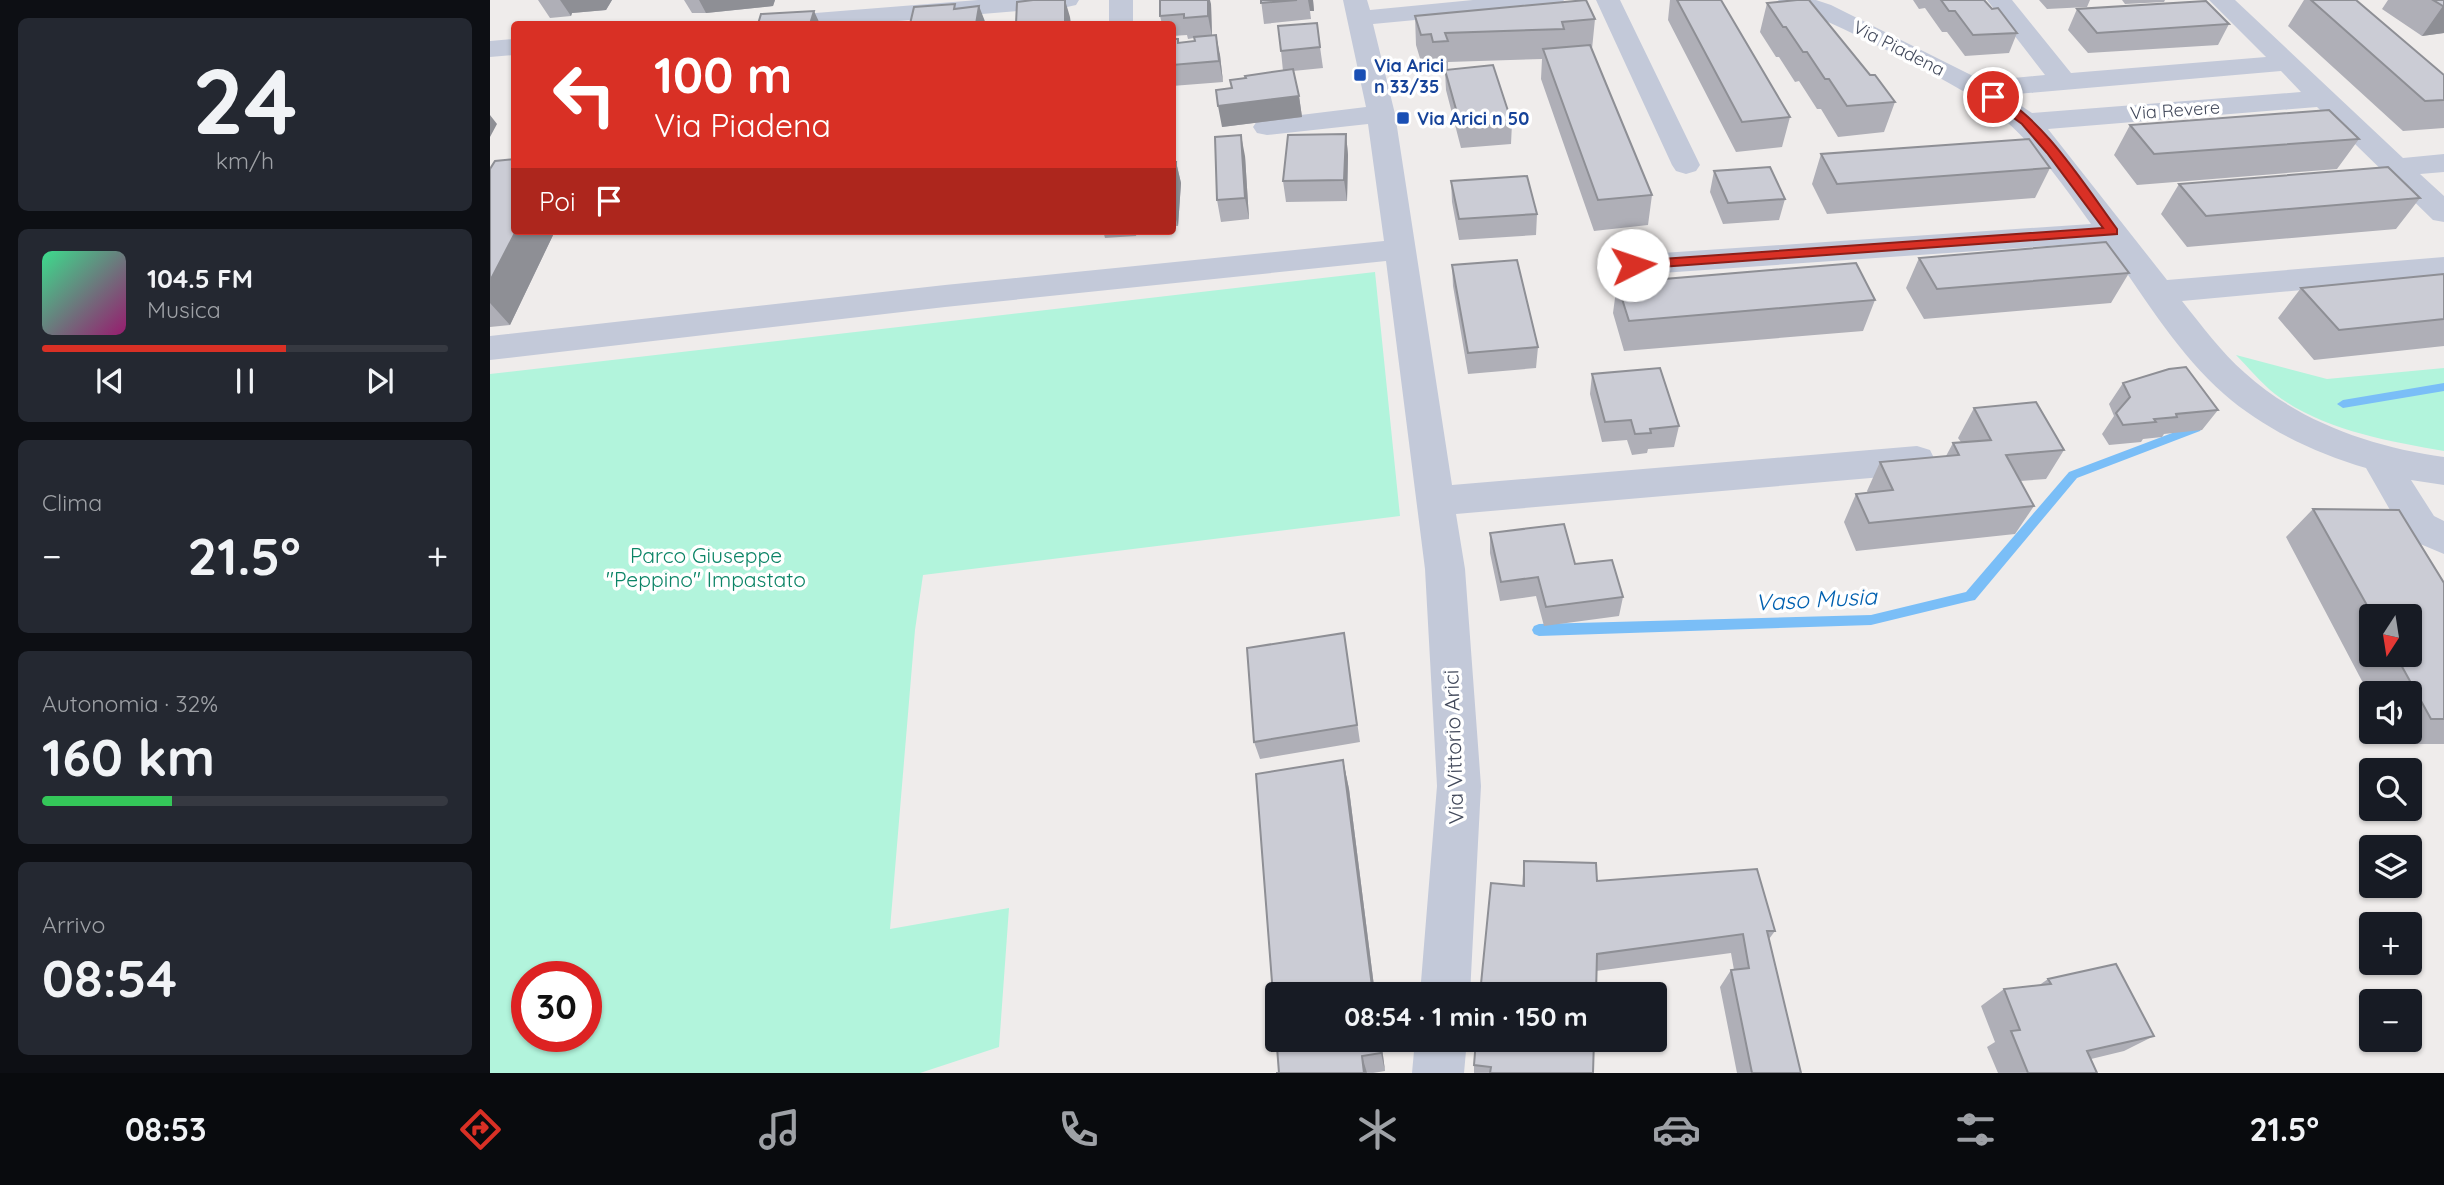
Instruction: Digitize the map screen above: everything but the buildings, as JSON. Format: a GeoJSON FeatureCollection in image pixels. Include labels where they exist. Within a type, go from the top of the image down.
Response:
{"type":"FeatureCollection","features":[{"type":"Feature","properties":{"kind":"street"},"geometry":{"type":"LineString","coordinates":[[857,21],[1067,0]]}},
{"type":"Feature","properties":{"kind":"street"},"geometry":{"type":"LineString","coordinates":[[1121,0],[1121,21]]}},
{"type":"Feature","properties":{"kind":"street"},"geometry":{"type":"LineString","coordinates":[[1357,9],[1552,0]]}},
{"type":"Feature","properties":{"kind":"street"},"geometry":{"type":"LineString","coordinates":[[1608,0],[1686,165]]}},
{"type":"Feature","properties":{"kind":"street","name":"Via Piadena"},"geometry":{"type":"LineString","coordinates":[[1790,0],[1822,10],[1860,27],[1979,89],[2026,122],[2052,150],[2210,360],[2247,394],[2312,434],[2379,460],[2444,471]]}},
{"type":"Feature","properties":{"kind":"street"},"geometry":{"type":"LineString","coordinates":[[1999,0],[2063,81]]}},
{"type":"Feature","properties":{"kind":"street"},"geometry":{"type":"LineString","coordinates":[[2221,0],[2444,214]]}},
{"type":"Feature","properties":{"kind":"street","name":"Via Vittorio Arici"},"geometry":{"type":"LineString","coordinates":[[1357,9],[1381,114],[1444,569],[1459,786],[1446,982]]}},
{"type":"Feature","properties":{"kind":"street"},"geometry":{"type":"LineString","coordinates":[[490,49],[511,47]]}},
{"type":"Feature","properties":{"kind":"street","name":"Via Revere"},"geometry":{"type":"LineString","coordinates":[[1979,89],[2287,63]]}},
{"type":"Feature","properties":{"kind":"street","name":"Via Revere"},"geometry":{"type":"LineString","coordinates":[[2026,122],[2323,98]]}},
{"type":"Feature","properties":{"kind":"street"},"geometry":{"type":"LineString","coordinates":[[1267,127],[1381,114]]}},
{"type":"Feature","properties":{"kind":"street"},"geometry":{"type":"LineString","coordinates":[[2396,167],[2444,163]]}},
{"type":"Feature","properties":{"kind":"street"},"geometry":{"type":"LineString","coordinates":[[1633,265],[2112,232]]}},
{"type":"Feature","properties":{"kind":"street"},"geometry":{"type":"LineString","coordinates":[[490,348],[945,296],[1398,250]]}},
{"type":"Feature","properties":{"kind":"street"},"geometry":{"type":"LineString","coordinates":[[2158,292],[2444,267]]}},
{"type":"Feature","properties":{"kind":"street"},"geometry":{"type":"LineString","coordinates":[[1435,501],[1917,460]]}},
{"type":"Feature","properties":{"kind":"street"},"geometry":{"type":"LineString","coordinates":[[2379,460],[2420,527],[2444,539]]}},
{"type":"Feature","properties":{"kind":"street"},"geometry":{"type":"LineString","coordinates":[[1438,1073],[1440,1052]]}},
{"type":"Feature","properties":{"kind":"green space","name":"Parco Giuseppe \"Peppino\" Impastato"},"geometry":{"type":"Polygon","coordinates":[[[1375,272],[1400,516],[923,575],[915,630],[890,929],[1009,908],[999,1047],[920,1073],[490,1073],[490,374],[1375,272]]]}},
{"type":"Feature","properties":{"kind":"green space"},"geometry":{"type":"Polygon","coordinates":[[[2236,355],[2327,379],[2444,368],[2444,451],[2378,438],[2313,417],[2275,394],[2236,355]]]}},
{"type":"Feature","properties":{"kind":"waterway","name":"Vaso Musia"},"geometry":{"type":"LineString","coordinates":[[2343,404],[2444,387]]}},
{"type":"Feature","properties":{"kind":"waterway","name":"Vaso Musia"},"geometry":{"type":"LineString","coordinates":[[1539,630],[1871,620],[1970,596],[2073,475],[2196,428]]}},
{"type":"Feature","properties":{"kind":"place","name":"Via Arici n 33/35"},"geometry":{"type":"Point","coordinates":[1360,75]}},
{"type":"Feature","properties":{"kind":"place","name":"Via Arici n 50"},"geometry":{"type":"Point","coordinates":[1403,118]}},
{"type":"Feature","properties":{"kind":"route"},"geometry":{"type":"LineString","coordinates":[[1633,265],[2112,232],[2052,150],[2026,122],[1993,97]]}}]}
